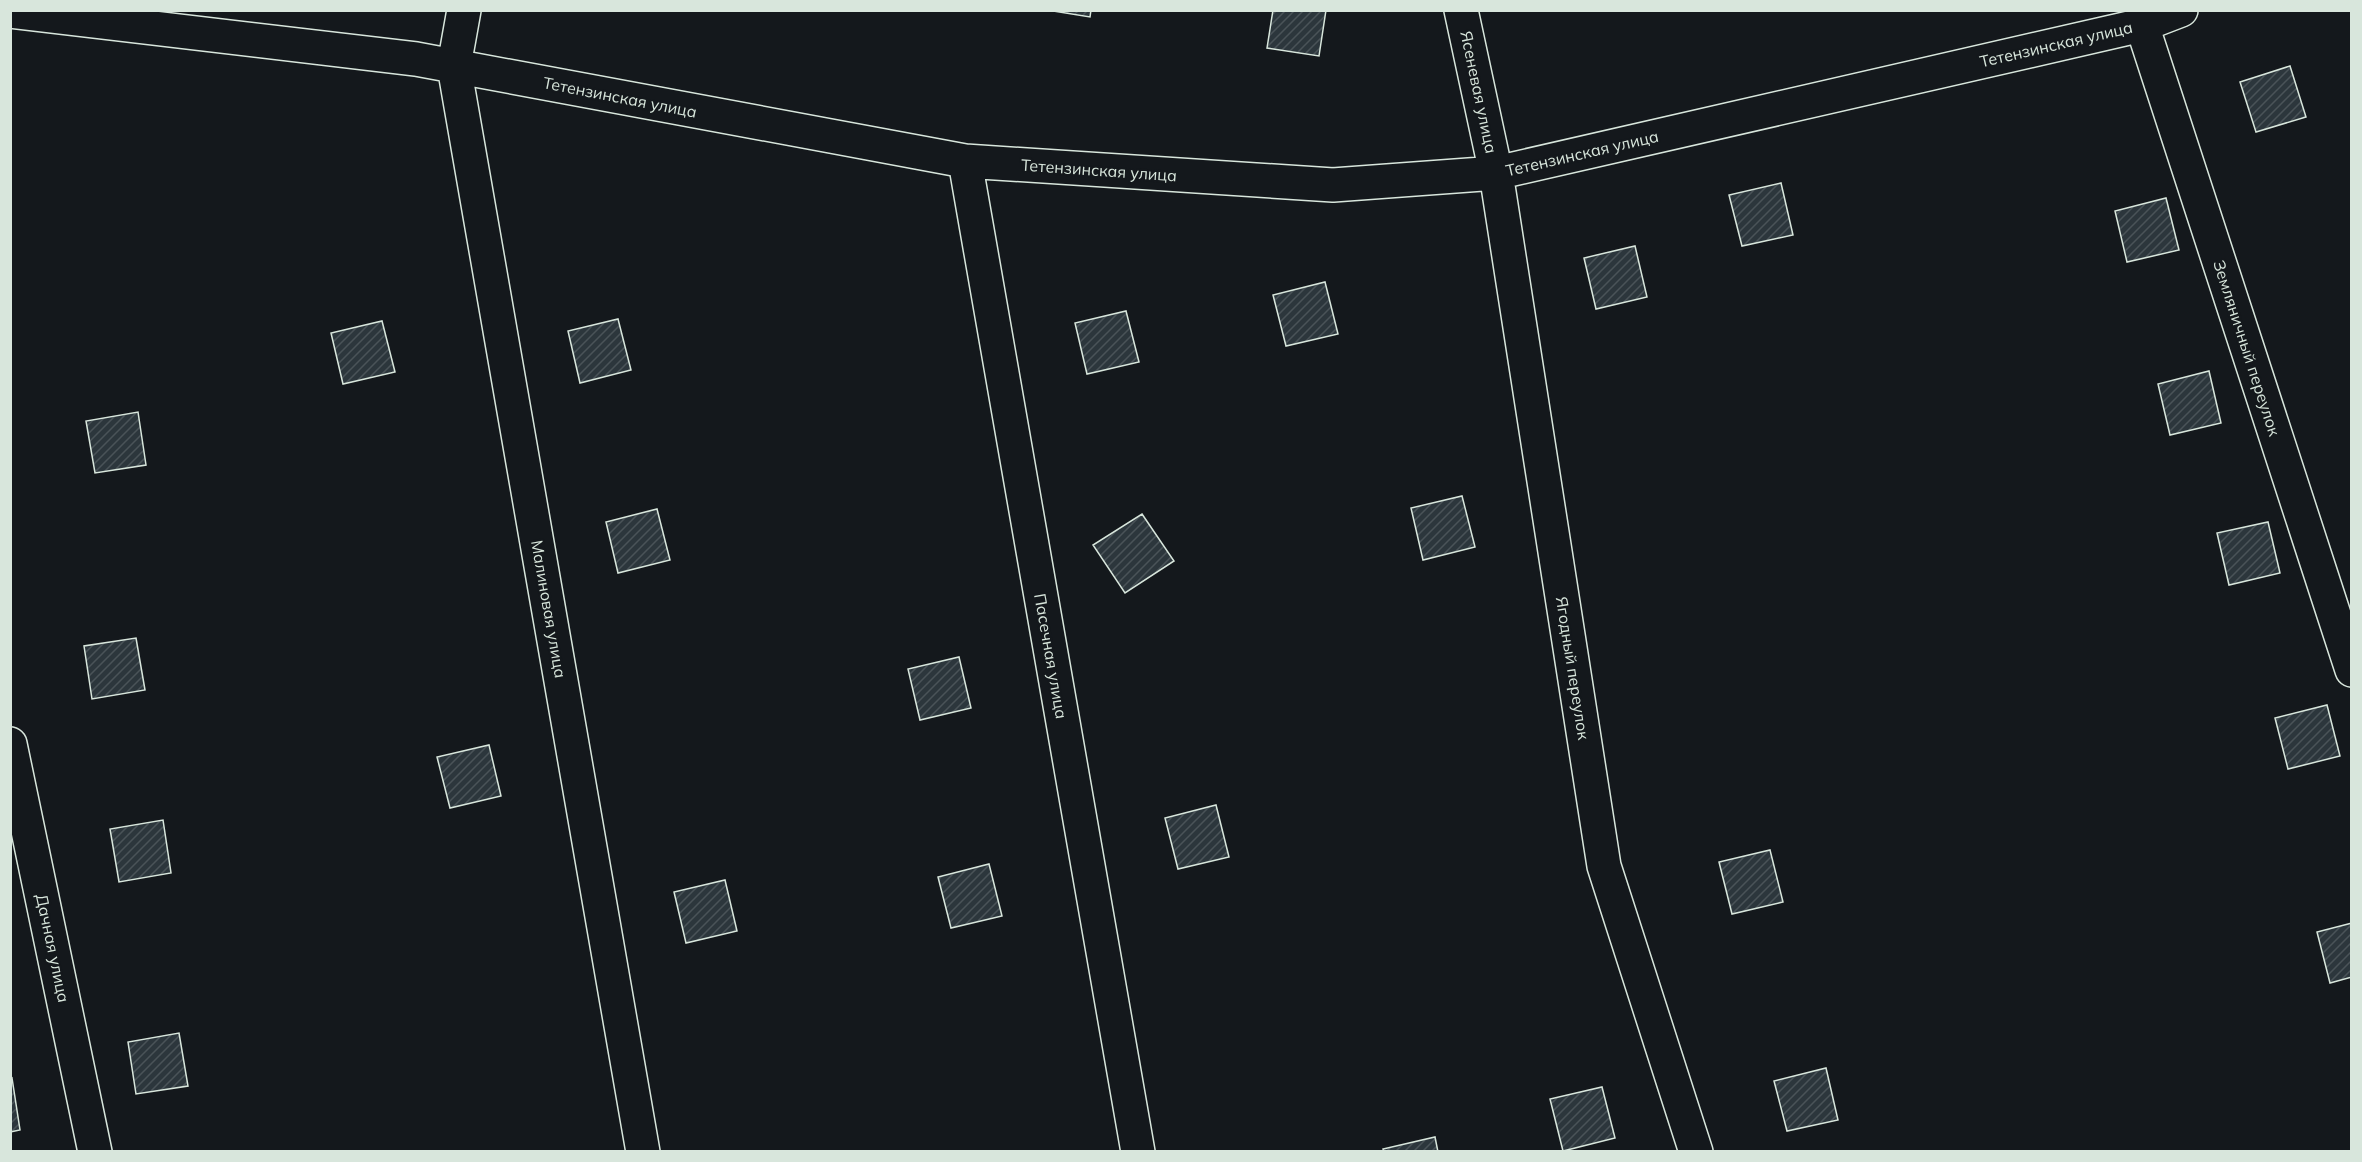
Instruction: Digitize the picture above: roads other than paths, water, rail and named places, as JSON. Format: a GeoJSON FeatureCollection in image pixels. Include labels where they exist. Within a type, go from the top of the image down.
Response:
{"type":"FeatureCollection","features":[{"type":"Feature","properties":{"kind":"street"},"geometry":{"type":"LineString","coordinates":[[454,66],[464,10]]}},
{"type":"Feature","properties":{"kind":"street","name":"Ясеневая улица"},"geometry":{"type":"LineString","coordinates":[[1461,10],[1496,173]]}},
{"type":"Feature","properties":{"kind":"street","name":"Тетензинская улица"},"geometry":{"type":"LineString","coordinates":[[10,11],[416,59],[965,161],[1333,185],[1496,173],[2142,25],[2181,10]]}},
{"type":"Feature","properties":{"kind":"street","name":"Земляничный переулок"},"geometry":{"type":"LineString","coordinates":[[2142,25],[2352,670]]}},
{"type":"Feature","properties":{"kind":"street","name":"Малиновая улица"},"geometry":{"type":"LineString","coordinates":[[454,66],[643,1152]]}},
{"type":"Feature","properties":{"kind":"street","name":"Пасечная улица"},"geometry":{"type":"LineString","coordinates":[[965,161],[1138,1152]]}},
{"type":"Feature","properties":{"kind":"street","name":"Ягодный переулок"},"geometry":{"type":"LineString","coordinates":[[1496,173],[1604,866],[1696,1152]]}},
{"type":"Feature","properties":{"kind":"street","name":"Дачная улица"},"geometry":{"type":"LineString","coordinates":[[10,744],[95,1152]]}}]}
